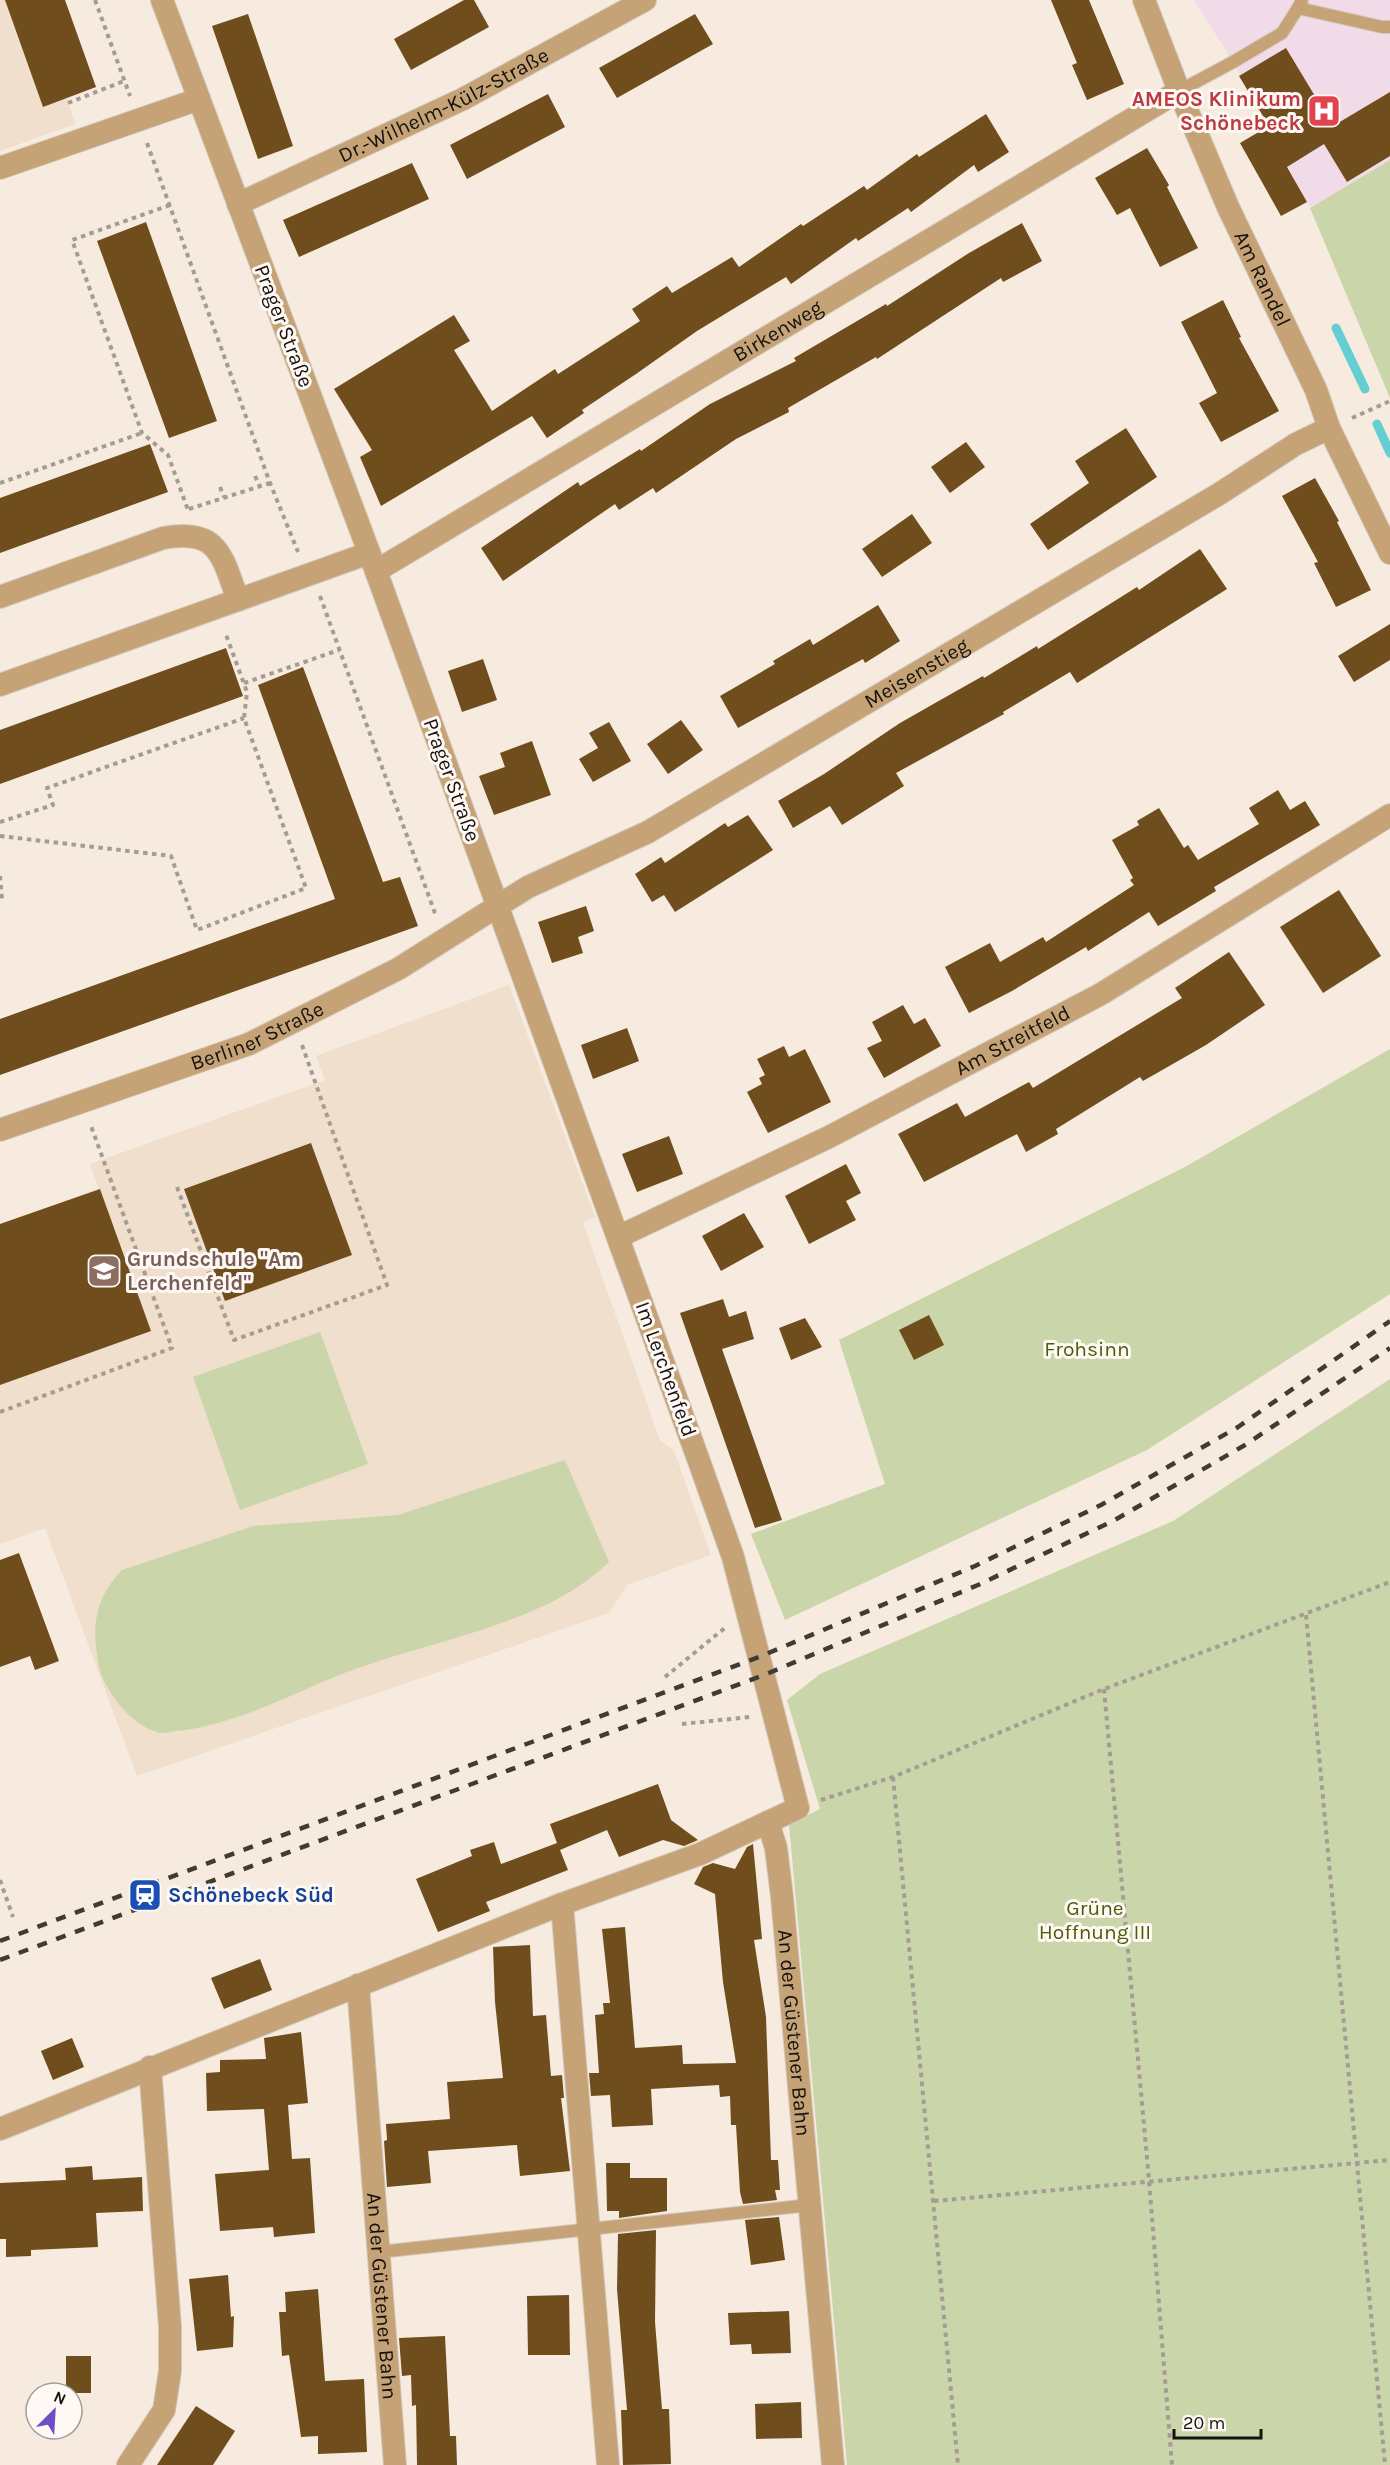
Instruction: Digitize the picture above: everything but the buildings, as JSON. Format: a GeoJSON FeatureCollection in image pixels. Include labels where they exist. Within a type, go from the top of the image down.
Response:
{"type":"FeatureCollection","features":[{"type":"Feature","properties":{"kind":"street","name":"Prager Straße"},"geometry":{"type":"LineString","coordinates":[[162,0],[373,562],[497,906]]}},
{"type":"Feature","properties":{"kind":"street","name":"Dr.-Wilhelm-Külz-Straße"},"geometry":{"type":"LineString","coordinates":[[238,204],[464,99],[645,0]]}},
{"type":"Feature","properties":{"kind":"street","name":"Am Randel"},"geometry":{"type":"LineString","coordinates":[[1144,0],[1179,91],[1251,258],[1316,390],[1329,428],[1390,553]]}},
{"type":"Feature","properties":{"kind":"street","name":"Birkenweg"},"geometry":{"type":"LineString","coordinates":[[373,562],[1179,91]]}},
{"type":"Feature","properties":{"kind":"street"},"geometry":{"type":"LineString","coordinates":[[0,168],[199,99]]}},
{"type":"Feature","properties":{"kind":"street","name":"Meisenstieg"},"geometry":{"type":"LineString","coordinates":[[497,906],[528,887],[648,832],[1219,494],[1296,444],[1329,428]]}},
{"type":"Feature","properties":{"kind":"street"},"geometry":{"type":"LineString","coordinates":[[0,597],[163,538],[182,535],[200,536],[215,547],[238,600]]}},
{"type":"Feature","properties":{"kind":"street"},"geometry":{"type":"LineString","coordinates":[[0,685],[311,574],[373,562]]}},
{"type":"Feature","properties":{"kind":"street","name":"Am Streitfeld"},"geometry":{"type":"LineString","coordinates":[[618,1237],[829,1137],[1101,994],[1390,815]]}},
{"type":"Feature","properties":{"kind":"street","name":"Berliner Straße"},"geometry":{"type":"LineString","coordinates":[[0,1130],[249,1044],[398,969],[497,906]]}},
{"type":"Feature","properties":{"kind":"street","name":"Im Lerchenfeld"},"geometry":{"type":"LineString","coordinates":[[497,906],[517,954],[733,1557],[798,1808]]}},
{"type":"Feature","properties":{"kind":"street"},"geometry":{"type":"LineString","coordinates":[[0,2129],[150,2067],[562,1904],[700,1854],[798,1808]]}},
{"type":"Feature","properties":{"kind":"street","name":"An der Güstener Bahn"},"geometry":{"type":"LineString","coordinates":[[768,1822],[776,1848],[782,1897],[833,2465]]}},
{"type":"Feature","properties":{"kind":"street"},"geometry":{"type":"LineString","coordinates":[[562,1904],[608,2465]]}},
{"type":"Feature","properties":{"kind":"street","name":"An der Güstener Bahn"},"geometry":{"type":"LineString","coordinates":[[358,1985],[395,2465]]}},
{"type":"Feature","properties":{"kind":"street"},"geometry":{"type":"LineString","coordinates":[[128,2465],[164,2410],[170,2370],[170,2327],[150,2067]]}},
{"type":"Feature","properties":{"kind":"lane"},"geometry":{"type":"LineString","coordinates":[[1179,91],[1282,33],[1300,4],[1382,27],[1390,27]]}},
{"type":"Feature","properties":{"kind":"lane"},"geometry":{"type":"LineString","coordinates":[[379,2252],[810,2205]]}},
{"type":"Feature","properties":{"kind":"path"},"geometry":{"type":"LineString","coordinates":[[95,0],[270,483],[292,541],[311,574],[444,940]]}},
{"type":"Feature","properties":{"kind":"path"},"geometry":{"type":"LineString","coordinates":[[68,103],[124,81]]}},
{"type":"Feature","properties":{"kind":"path"},"geometry":{"type":"LineString","coordinates":[[170,205],[72,240],[142,433],[168,455],[188,510],[270,483]]}},
{"type":"Feature","properties":{"kind":"path"},"geometry":{"type":"LineString","coordinates":[[1329,428],[1390,401]]}},
{"type":"Feature","properties":{"kind":"path"},"geometry":{"type":"LineString","coordinates":[[0,483],[142,433]]}},
{"type":"Feature","properties":{"kind":"path"},"geometry":{"type":"LineString","coordinates":[[255,476],[260,487]]}},
{"type":"Feature","properties":{"kind":"path"},"geometry":{"type":"LineString","coordinates":[[220,487],[224,498]]}},
{"type":"Feature","properties":{"kind":"path"},"geometry":{"type":"LineString","coordinates":[[0,837],[171,856],[197,930],[306,888],[244,718],[247,692],[224,628]]}},
{"type":"Feature","properties":{"kind":"path"},"geometry":{"type":"LineString","coordinates":[[244,683],[339,650]]}},
{"type":"Feature","properties":{"kind":"path"},"geometry":{"type":"LineString","coordinates":[[0,822],[53,805],[47,788],[244,718]]}},
{"type":"Feature","properties":{"kind":"path"},"geometry":{"type":"LineString","coordinates":[[0,876],[3,900],[0,901]]}},
{"type":"Feature","properties":{"kind":"path"},"geometry":{"type":"LineString","coordinates":[[177,1187],[234,1340],[387,1285],[294,1022]]}},
{"type":"Feature","properties":{"kind":"path"},"geometry":{"type":"LineString","coordinates":[[0,1412],[172,1348],[82,1101]]}},
{"type":"Feature","properties":{"kind":"path"},"geometry":{"type":"LineString","coordinates":[[798,1808],[893,1777],[1104,1689],[1390,1582]]}},
{"type":"Feature","properties":{"kind":"path"},"geometry":{"type":"LineString","coordinates":[[665,1677],[747,1609]]}},
{"type":"Feature","properties":{"kind":"path"},"geometry":{"type":"LineString","coordinates":[[1306,1615],[1359,2164],[1385,2465]]}},
{"type":"Feature","properties":{"kind":"path"},"geometry":{"type":"LineString","coordinates":[[1104,1689],[1149,2180],[1172,2465]]}},
{"type":"Feature","properties":{"kind":"path"},"geometry":{"type":"LineString","coordinates":[[682,1724],[773,1714]]}},
{"type":"Feature","properties":{"kind":"path"},"geometry":{"type":"LineString","coordinates":[[893,1777],[958,2465]]}},
{"type":"Feature","properties":{"kind":"path"},"geometry":{"type":"LineString","coordinates":[[0,1880],[13,1917]]}},
{"type":"Feature","properties":{"kind":"path"},"geometry":{"type":"LineString","coordinates":[[934,2201],[1390,2160]]}},
{"type":"Feature","properties":{"kind":"shaded area"},"geometry":{"type":"Polygon","coordinates":[[[0,0],[65,0],[96,87],[67,98],[75,124],[0,151],[0,0]]]}},
{"type":"Feature","properties":{"kind":"shaded area","name":"AMEOS Klinikum Schönebeck"},"geometry":{"type":"Polygon","coordinates":[[[1194,0],[1390,0],[1390,160],[1310,208],[1233,62],[1194,0]]]}},
{"type":"Feature","properties":{"kind":"shaded area"},"geometry":{"type":"Polygon","coordinates":[[[509,985],[595,1217],[583,1223],[660,1440],[674,1451],[711,1555],[627,1585],[609,1613],[137,1776],[45,1528],[0,1544],[0,1224],[99,1189],[90,1164],[325,1080],[316,1056],[509,985]]]}},
{"type":"Feature","properties":{"kind":"green space"},"geometry":{"type":"Polygon","coordinates":[[[1390,160],[1390,398],[1310,208],[1390,160]]]}},
{"type":"Feature","properties":{"kind":"green space","name":"Frohsinn"},"geometry":{"type":"Polygon","coordinates":[[[1390,1049],[1390,1294],[1147,1450],[785,1620],[751,1534],[885,1484],[839,1340],[1185,1167],[1390,1049]]]}},
{"type":"Feature","properties":{"kind":"green space"},"geometry":{"type":"Polygon","coordinates":[[[320,1332],[368,1464],[240,1510],[193,1377],[320,1332]]]}},
{"type":"Feature","properties":{"kind":"green space","name":"Grüne Hoffnung III"},"geometry":{"type":"Polygon","coordinates":[[[1390,1379],[1390,2465],[847,2465],[789,1824],[820,1809],[787,1700],[820,1674],[1173,1521],[1390,1379]]]}},
{"type":"Feature","properties":{"kind":"green space"},"geometry":{"type":"Polygon","coordinates":[[[565,1460],[609,1562],[574,1590],[561,1597],[511,1620],[381,1660],[244,1715],[198,1728],[164,1733],[147,1728],[128,1714],[105,1683],[96,1649],[96,1624],[106,1591],[122,1570],[253,1526],[398,1515],[565,1460]]]}},
{"type":"Feature","properties":{"kind":"waterway"},"geometry":{"type":"LineString","coordinates":[[1336,328],[1365,389]]}},
{"type":"Feature","properties":{"kind":"waterway"},"geometry":{"type":"LineString","coordinates":[[1377,424],[1390,453]]}},
{"type":"Feature","properties":{"kind":"railway"},"geometry":{"type":"LineString","coordinates":[[0,1941],[759,1657],[975,1566],[1101,1505],[1238,1427],[1390,1321]]}},
{"type":"Feature","properties":{"kind":"railway"},"geometry":{"type":"LineString","coordinates":[[0,1960],[764,1675],[978,1585],[1113,1521],[1245,1445],[1390,1348]]}},
{"type":"Feature","properties":{"kind":"place","name":"AMEOS Klinikum Schönebeck"},"geometry":{"type":"Point","coordinates":[1324,111]}},
{"type":"Feature","properties":{"kind":"place","name":"Grundschule \"Am Lerchenfeld\""},"geometry":{"type":"Point","coordinates":[104,1271]}},
{"type":"Feature","properties":{"kind":"place","name":"Schönebeck Süd"},"geometry":{"type":"Point","coordinates":[145,1895]}}]}
